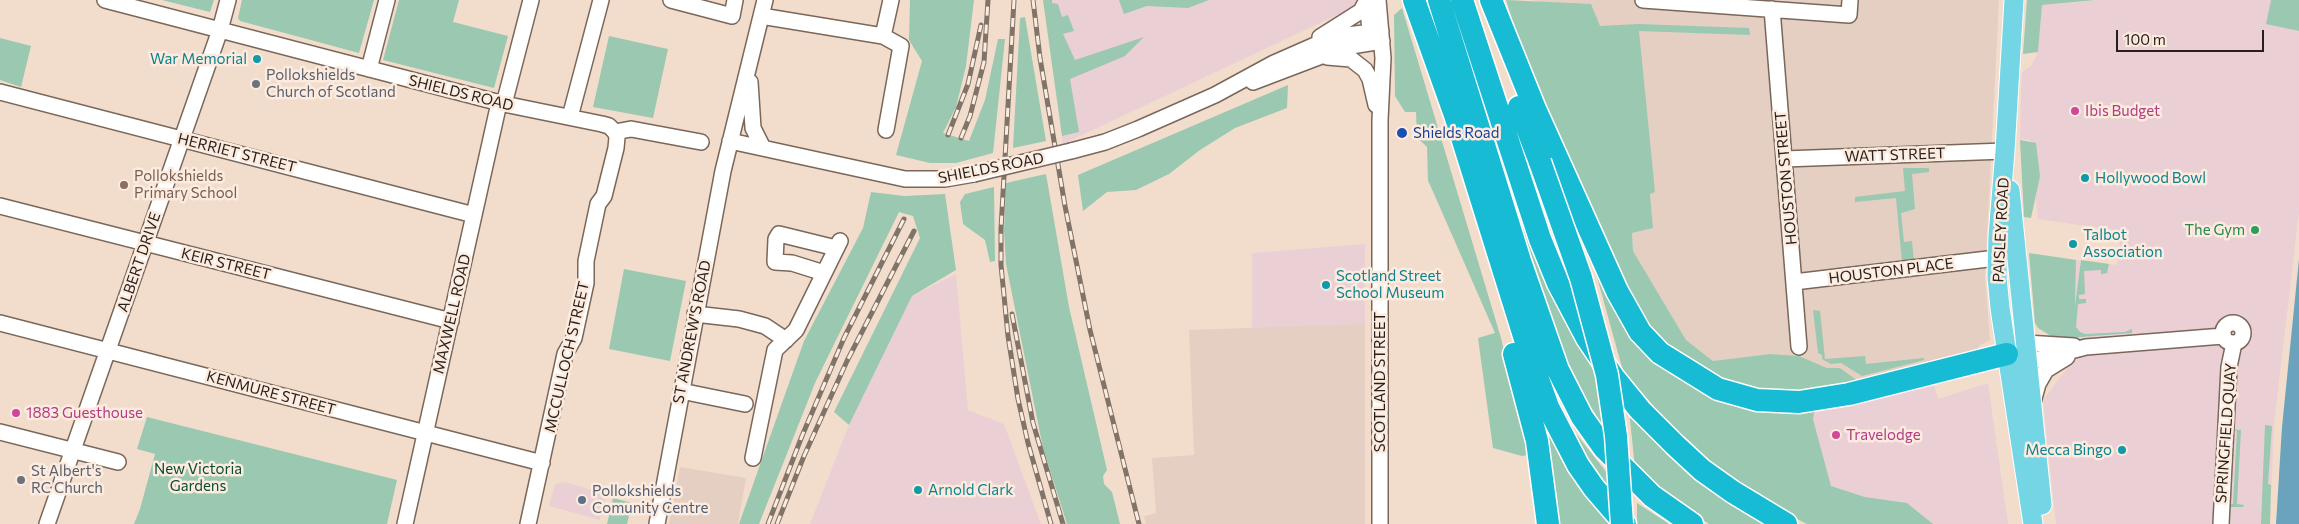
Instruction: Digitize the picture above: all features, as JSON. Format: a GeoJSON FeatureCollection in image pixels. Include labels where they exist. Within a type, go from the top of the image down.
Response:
{"type":"FeatureCollection","features":[{"type":"Feature","properties":{"kind":"highway"},"geometry":{"type":"LineString","coordinates":[[1413,0],[1468,152],[1534,368],[1562,436],[1594,488],[1623,524]]}},
{"type":"Feature","properties":{"kind":"highway"},"geometry":{"type":"LineString","coordinates":[[1413,0],[1528,400],[1539,458],[1548,524]]}},
{"type":"Feature","properties":{"kind":"highway"},"geometry":{"type":"LineString","coordinates":[[1462,0],[1540,238],[1573,313],[1595,351],[1640,410],[1702,470],[1733,492],[1786,524]]}},
{"type":"Feature","properties":{"kind":"highway"},"geometry":{"type":"LineString","coordinates":[[1490,0],[1516,78],[1616,291],[1640,332],[1660,353],[1718,389],[1757,400],[1799,402],[1849,394],[2017,357]]}},
{"type":"Feature","properties":{"kind":"highway"},"geometry":{"type":"LineString","coordinates":[[1442,10],[1512,233],[1558,370],[1582,417],[1604,448],[1652,496],[1692,524]]}},
{"type":"Feature","properties":{"kind":"highway"},"geometry":{"type":"LineString","coordinates":[[1516,78],[1517,102],[1540,162],[1585,293],[1607,375],[1616,436],[1623,524]]}},
{"type":"Feature","properties":{"kind":"main road","name":"PAISLEY ROAD"},"geometry":{"type":"LineString","coordinates":[[2014,0],[1997,267],[2000,308],[2032,406],[2044,524]]}},
{"type":"Feature","properties":{"kind":"main road","name":"PAISLEY ROAD"},"geometry":{"type":"LineString","coordinates":[[2017,357],[2033,524]]}},
{"type":"Feature","properties":{"kind":"street","name":"SHIELDS ROAD"},"geometry":{"type":"LineString","coordinates":[[105,0],[501,104],[570,116],[602,124],[609,126],[615,132],[631,129],[701,142]]}},
{"type":"Feature","properties":{"kind":"street","name":"ALBERT DRIVE"},"geometry":{"type":"LineString","coordinates":[[48,524],[220,30],[228,0]]}},
{"type":"Feature","properties":{"kind":"street"},"geometry":{"type":"LineString","coordinates":[[369,69],[386,0]]}},
{"type":"Feature","properties":{"kind":"street","name":"MAXWELL ROAD"},"geometry":{"type":"LineString","coordinates":[[405,524],[474,214],[501,104],[531,0]]}},
{"type":"Feature","properties":{"kind":"street"},"geometry":{"type":"LineString","coordinates":[[570,116],[601,0]]}},
{"type":"Feature","properties":{"kind":"street"},"geometry":{"type":"LineString","coordinates":[[671,0],[732,16],[735,0]]}},
{"type":"Feature","properties":{"kind":"street"},"geometry":{"type":"LineString","coordinates":[[763,148],[753,128],[751,118],[751,56],[765,0]]}},
{"type":"Feature","properties":{"kind":"street"},"geometry":{"type":"LineString","coordinates":[[883,36],[891,0]]}},
{"type":"Feature","properties":{"kind":"street"},"geometry":{"type":"LineString","coordinates":[[1302,50],[1331,29],[1361,11],[1367,0]]}},
{"type":"Feature","properties":{"kind":"street","name":"SCOTLAND STREET"},"geometry":{"type":"LineString","coordinates":[[1367,0],[1376,37]]}},
{"type":"Feature","properties":{"kind":"street","name":"SCOTLAND STREET"},"geometry":{"type":"LineString","coordinates":[[1378,0],[1376,37],[1380,120],[1380,524]]}},
{"type":"Feature","properties":{"kind":"street"},"geometry":{"type":"LineString","coordinates":[[1642,0],[1849,16],[1850,0]]}},
{"type":"Feature","properties":{"kind":"street","name":"HOUSTON STREET"},"geometry":{"type":"LineString","coordinates":[[1772,9],[1799,347]]}},
{"type":"Feature","properties":{"kind":"street"},"geometry":{"type":"LineString","coordinates":[[761,16],[883,36],[901,46],[886,130]]}},
{"type":"Feature","properties":{"kind":"street","name":"SHIELDS ROAD"},"geometry":{"type":"LineString","coordinates":[[730,141],[905,179],[945,179],[974,174],[1105,142],[1215,95],[1302,50],[1338,36],[1376,37]]}},
{"type":"Feature","properties":{"kind":"street","name":"SHIELDS ROAD"},"geometry":{"type":"LineString","coordinates":[[1215,95],[1278,74],[1318,57],[1376,37]]}},
{"type":"Feature","properties":{"kind":"street","name":"ST ANDREW'S ROAD"},"geometry":{"type":"LineString","coordinates":[[657,524],[681,390],[730,141],[751,56]]}},
{"type":"Feature","properties":{"kind":"street"},"geometry":{"type":"LineString","coordinates":[[1318,57],[1344,57],[1351,59],[1365,70],[1370,79],[1380,120]]}},
{"type":"Feature","properties":{"kind":"street","name":"HERRIET STREET"},"geometry":{"type":"LineString","coordinates":[[0,92],[474,214]]}},
{"type":"Feature","properties":{"kind":"street","name":"MCCULLOCH STREET"},"geometry":{"type":"LineString","coordinates":[[528,524],[565,354],[574,338],[586,283],[586,261],[598,204],[604,196],[616,148],[617,138],[615,132]]}},
{"type":"Feature","properties":{"kind":"street","name":"WATT STREET"},"geometry":{"type":"LineString","coordinates":[[1784,159],[2005,151]]}},
{"type":"Feature","properties":{"kind":"street","name":"KEIR STREET"},"geometry":{"type":"LineString","coordinates":[[0,206],[451,321]]}},
{"type":"Feature","properties":{"kind":"street"},"geometry":{"type":"LineString","coordinates":[[753,458],[775,350],[796,330],[838,245],[778,234],[775,262],[792,263],[824,273]]}},
{"type":"Feature","properties":{"kind":"street","name":"HOUSTON PLACE"},"geometry":{"type":"LineString","coordinates":[[1794,282],[1988,259]]}},
{"type":"Feature","properties":{"kind":"street"},"geometry":{"type":"LineString","coordinates":[[696,314],[739,319],[765,326],[786,340]]}},
{"type":"Feature","properties":{"kind":"street","name":"KENMURE STREET"},"geometry":{"type":"LineString","coordinates":[[0,323],[542,463]]}},
{"type":"Feature","properties":{"kind":"street","name":"SPRINGFIELD QUAY"},"geometry":{"type":"LineString","coordinates":[[2017,357],[2086,348],[2229,339],[2221,524]]}},
{"type":"Feature","properties":{"kind":"street"},"geometry":{"type":"LineString","coordinates":[[2032,406],[2038,384],[2046,370],[2086,348]]}},
{"type":"Feature","properties":{"kind":"street"},"geometry":{"type":"LineString","coordinates":[[681,390],[746,404]]}},
{"type":"Feature","properties":{"kind":"street"},"geometry":{"type":"LineString","coordinates":[[0,432],[118,462]]}},
{"type":"Feature","properties":{"kind":"shaded area"},"geometry":{"type":"Polygon","coordinates":[[[1044,0],[1358,0],[1358,5],[1063,144],[1044,0]]]}},
{"type":"Feature","properties":{"kind":"shaded area"},"geometry":{"type":"Polygon","coordinates":[[[1533,0],[1999,0],[1985,277],[1990,340],[1979,346],[1976,352],[1859,381],[1840,368],[1827,368],[1799,356],[1770,354],[1713,361],[1686,340],[1633,251],[1632,233],[1653,228],[1650,194],[1655,192],[1600,26],[1533,0]]]}},
{"type":"Feature","properties":{"kind":"shaded area"},"geometry":{"type":"Polygon","coordinates":[[[2102,0],[2271,0],[2291,29],[2299,31],[2299,212],[2274,424],[2270,524],[2056,524],[2043,400],[2071,363],[2074,337],[2076,260],[2117,265],[2121,231],[2038,219],[2030,140],[2020,139],[2022,72],[2031,66],[2038,52],[2042,5],[2102,0]]]}},
{"type":"Feature","properties":{"kind":"shaded area"},"geometry":{"type":"Polygon","coordinates":[[[1365,244],[1365,324],[1252,329],[1252,253],[1365,244]]]}},
{"type":"Feature","properties":{"kind":"shaded area","name":"Arnold Clark"},"geometry":{"type":"Polygon","coordinates":[[[956,274],[968,410],[1004,424],[1041,524],[810,524],[849,425],[912,296],[956,274]]]}},
{"type":"Feature","properties":{"kind":"shaded area"},"geometry":{"type":"Polygon","coordinates":[[[1365,324],[1365,524],[1146,524],[1144,517],[1142,517],[1156,513],[1152,458],[1194,455],[1189,330],[1365,324]]]}},
{"type":"Feature","properties":{"kind":"shaded area"},"geometry":{"type":"Polygon","coordinates":[[[1933,382],[1938,399],[1988,383],[2008,524],[1933,524],[1907,503],[1865,497],[1831,486],[1813,419],[1815,408],[1933,382]]]}},
{"type":"Feature","properties":{"kind":"shaded area"},"geometry":{"type":"Polygon","coordinates":[[[680,467],[746,478],[738,524],[669,524],[680,467]]]}},
{"type":"Feature","properties":{"kind":"shaded area"},"geometry":{"type":"Polygon","coordinates":[[[565,482],[606,494],[600,520],[549,506],[555,484],[565,482]]]}},
{"type":"Feature","properties":{"kind":"green space"},"geometry":{"type":"Polygon","coordinates":[[[162,0],[214,0],[210,12],[162,0]]]}},
{"type":"Feature","properties":{"kind":"green space"},"geometry":{"type":"Polygon","coordinates":[[[242,0],[374,0],[359,53],[240,21],[238,18],[242,0]]]}},
{"type":"Feature","properties":{"kind":"green space"},"geometry":{"type":"Polygon","coordinates":[[[399,0],[459,0],[453,22],[508,36],[494,88],[383,60],[399,0]]]}},
{"type":"Feature","properties":{"kind":"green space"},"geometry":{"type":"Polygon","coordinates":[[[910,0],[974,0],[966,66],[956,107],[943,133],[969,141],[985,100],[998,39],[1005,39],[993,153],[956,163],[930,163],[896,155],[922,61],[909,40],[910,0]]]}},
{"type":"Feature","properties":{"kind":"green space"},"geometry":{"type":"Polygon","coordinates":[[[1043,0],[1052,0],[1052,3],[1058,4],[1062,17],[1068,15],[1074,31],[1063,34],[1075,60],[1144,37],[1125,56],[1070,79],[1079,132],[1062,136],[1043,0]]]}},
{"type":"Feature","properties":{"kind":"green space"},"geometry":{"type":"Polygon","coordinates":[[[1119,0],[1209,0],[1188,8],[1147,6],[1124,14],[1119,0]]]}},
{"type":"Feature","properties":{"kind":"green space"},"geometry":{"type":"Polygon","coordinates":[[[1506,0],[1591,4],[1600,26],[1638,24],[1749,28],[1750,35],[1639,31],[1655,192],[1650,194],[1653,228],[1632,233],[1633,251],[1686,340],[1713,361],[1770,354],[1799,356],[1827,368],[1840,368],[1864,385],[1785,395],[1728,385],[1675,355],[1645,323],[1623,288],[1522,52],[1506,0]]]}},
{"type":"Feature","properties":{"kind":"green space"},"geometry":{"type":"Polygon","coordinates":[[[2027,0],[2096,0],[2042,5],[2038,52],[2023,54],[2027,0]]]}},
{"type":"Feature","properties":{"kind":"green space"},"geometry":{"type":"Polygon","coordinates":[[[2271,0],[2299,0],[2299,31],[2266,24],[2271,0]]]}},
{"type":"Feature","properties":{"kind":"green space"},"geometry":{"type":"Polygon","coordinates":[[[1402,8],[1501,338],[1528,455],[1522,456],[1493,448],[1478,338],[1495,333],[1428,181],[1427,147],[1417,137],[1416,112],[1405,112],[1395,96],[1394,15],[1402,8]]]}},
{"type":"Feature","properties":{"kind":"green space"},"geometry":{"type":"Polygon","coordinates":[[[1025,17],[1046,141],[1013,148],[1020,18],[1025,17]]]}},
{"type":"Feature","properties":{"kind":"green space"},"geometry":{"type":"Polygon","coordinates":[[[609,36],[668,49],[653,118],[593,107],[609,36]]]}},
{"type":"Feature","properties":{"kind":"green space"},"geometry":{"type":"Polygon","coordinates":[[[0,38],[31,46],[21,87],[0,80],[0,38]]]}},
{"type":"Feature","properties":{"kind":"green space"},"geometry":{"type":"Polygon","coordinates":[[[1288,85],[1287,108],[1235,128],[1200,150],[1169,174],[1136,190],[1107,192],[1083,211],[1078,175],[1288,85]]]}},
{"type":"Feature","properties":{"kind":"green space"},"geometry":{"type":"Polygon","coordinates":[[[2020,140],[2036,143],[2040,176],[2031,218],[2024,217],[2020,140]]]}},
{"type":"Feature","properties":{"kind":"green space"},"geometry":{"type":"Polygon","coordinates":[[[1903,168],[1929,168],[1929,172],[1912,174],[1915,209],[1901,213],[1904,242],[1912,241],[1914,261],[1902,262],[1896,198],[1855,202],[1855,197],[1905,191],[1903,168]]]}},
{"type":"Feature","properties":{"kind":"green space"},"geometry":{"type":"Polygon","coordinates":[[[1046,174],[1069,307],[1107,470],[1103,476],[1104,484],[1112,492],[1120,524],[1067,524],[1043,448],[1006,264],[1004,231],[1006,183],[1046,174]]]}},
{"type":"Feature","properties":{"kind":"green space"},"geometry":{"type":"Polygon","coordinates":[[[1563,185],[1600,261],[1686,379],[1815,408],[1813,419],[1831,486],[1865,497],[1907,503],[1933,524],[1807,524],[1775,508],[1713,465],[1676,432],[1623,371],[1597,277],[1563,185]]]}},
{"type":"Feature","properties":{"kind":"green space"},"geometry":{"type":"Polygon","coordinates":[[[994,187],[995,261],[990,262],[985,240],[963,224],[960,202],[965,194],[994,187]]]}},
{"type":"Feature","properties":{"kind":"green space"},"geometry":{"type":"Polygon","coordinates":[[[871,192],[904,196],[945,194],[956,270],[912,296],[849,425],[834,412],[920,238],[913,216],[899,212],[815,383],[759,524],[739,524],[804,341],[863,228],[871,192]]]}},
{"type":"Feature","properties":{"kind":"green space"},"geometry":{"type":"Polygon","coordinates":[[[1526,226],[1594,365],[1612,441],[1582,393],[1566,358],[1522,227],[1526,226]]]}},
{"type":"Feature","properties":{"kind":"green space"},"geometry":{"type":"Polygon","coordinates":[[[2029,253],[2076,260],[2075,306],[2081,260],[2109,264],[2107,273],[2101,274],[2101,270],[2084,271],[2085,294],[2079,295],[2079,299],[2086,299],[2086,303],[2078,304],[2076,327],[2085,334],[2125,332],[2132,329],[2132,333],[2067,338],[2051,336],[2038,328],[2035,323],[2029,253]]]}},
{"type":"Feature","properties":{"kind":"green space"},"geometry":{"type":"Polygon","coordinates":[[[624,269],[686,281],[670,361],[609,349],[624,269]]]}},
{"type":"Feature","properties":{"kind":"green space"},"geometry":{"type":"Polygon","coordinates":[[[1813,310],[1820,311],[1825,359],[1865,356],[1866,364],[1924,358],[1924,360],[1862,376],[1841,363],[1831,364],[1822,359],[1822,355],[1818,353],[1813,310]]]}},
{"type":"Feature","properties":{"kind":"green space"},"geometry":{"type":"Polygon","coordinates":[[[1556,398],[1573,430],[1615,483],[1616,504],[1579,453],[1556,398]]]}},
{"type":"Feature","properties":{"kind":"green space"},"geometry":{"type":"Polygon","coordinates":[[[1538,401],[1617,524],[1559,524],[1557,496],[1538,401]]]}},
{"type":"Feature","properties":{"kind":"green space"},"geometry":{"type":"Polygon","coordinates":[[[1629,410],[1766,524],[1709,524],[1667,497],[1635,468],[1629,410]]]}},
{"type":"Feature","properties":{"kind":"green space","name":"New Victoria Gardens"},"geometry":{"type":"Polygon","coordinates":[[[147,417],[397,480],[387,524],[134,524],[155,454],[137,449],[147,417]]]}},
{"type":"Feature","properties":{"kind":"green space"},"geometry":{"type":"Polygon","coordinates":[[[2265,425],[2272,426],[2268,484],[2271,485],[2270,524],[2261,524],[2265,425]]]}},
{"type":"Feature","properties":{"kind":"green space"},"geometry":{"type":"Polygon","coordinates":[[[2230,429],[2241,430],[2237,504],[2244,505],[2243,507],[2227,507],[2225,504],[2233,504],[2237,431],[2230,429]]]}},
{"type":"Feature","properties":{"kind":"green space"},"geometry":{"type":"Polygon","coordinates":[[[613,498],[632,503],[627,524],[607,524],[613,498]]]}},
{"type":"Feature","properties":{"kind":"green space"},"geometry":{"type":"Polygon","coordinates":[[[1637,503],[1663,520],[1669,524],[1637,524],[1637,503]]]}},
{"type":"Feature","properties":{"kind":"water"},"geometry":{"type":"Polygon","coordinates":[[[2299,259],[2299,524],[2276,524],[2282,427],[2299,259]]]}},
{"type":"Feature","properties":{"kind":"railway"},"geometry":{"type":"LineString","coordinates":[[961,138],[970,116],[984,62],[988,0]]}},
{"type":"Feature","properties":{"kind":"railway"},"geometry":{"type":"LineString","coordinates":[[1014,0],[1001,229],[1001,265],[1008,336],[1018,399],[1028,443],[1051,524]]}},
{"type":"Feature","properties":{"kind":"railway"},"geometry":{"type":"LineString","coordinates":[[1033,0],[1040,58],[1065,206],[1090,330],[1139,524]]}},
{"type":"Feature","properties":{"kind":"railway"},"geometry":{"type":"LineString","coordinates":[[948,135],[968,84],[981,25]]}},
{"type":"Feature","properties":{"kind":"railway"},"geometry":{"type":"LineString","coordinates":[[768,524],[802,436],[844,338],[904,219]]}},
{"type":"Feature","properties":{"kind":"railway"},"geometry":{"type":"LineString","coordinates":[[777,524],[804,456],[847,361],[914,231]]}},
{"type":"Feature","properties":{"kind":"railway"},"geometry":{"type":"LineString","coordinates":[[1012,314],[1033,423],[1063,524]]}},
{"type":"Feature","properties":{"kind":"place","name":"War Memorial"},"geometry":{"type":"Point","coordinates":[257,59]}},
{"type":"Feature","properties":{"kind":"place","name":"Pollokshields Church of Scotland"},"geometry":{"type":"Point","coordinates":[256,84]}},
{"type":"Feature","properties":{"kind":"place","name":"Ibis Budget"},"geometry":{"type":"Point","coordinates":[2075,111]}},
{"type":"Feature","properties":{"kind":"place","name":"Shields Road"},"geometry":{"type":"Point","coordinates":[1402,133]}},
{"type":"Feature","properties":{"kind":"place","name":"Hollywood Bowl"},"geometry":{"type":"Point","coordinates":[2085,178]}},
{"type":"Feature","properties":{"kind":"place","name":"Pollokshields Primary School"},"geometry":{"type":"Point","coordinates":[124,185]}},
{"type":"Feature","properties":{"kind":"place","name":"The Gym"},"geometry":{"type":"Point","coordinates":[2255,230]}},
{"type":"Feature","properties":{"kind":"place","name":"Talbot Association"},"geometry":{"type":"Point","coordinates":[2073,244]}},
{"type":"Feature","properties":{"kind":"place","name":"Scotland Street School Museum"},"geometry":{"type":"Point","coordinates":[1326,285]}},
{"type":"Feature","properties":{"kind":"place","name":"1883 Guesthouse"},"geometry":{"type":"Point","coordinates":[16,413]}},
{"type":"Feature","properties":{"kind":"place","name":"Travelodge"},"geometry":{"type":"Point","coordinates":[1836,435]}},
{"type":"Feature","properties":{"kind":"place","name":"Mecca Bingo"},"geometry":{"type":"Point","coordinates":[2122,450]}},
{"type":"Feature","properties":{"kind":"place","name":"St Albert's RC Church"},"geometry":{"type":"Point","coordinates":[21,480]}},
{"type":"Feature","properties":{"kind":"place","name":"Arnold Clark"},"geometry":{"type":"Point","coordinates":[918,490]}},
{"type":"Feature","properties":{"kind":"place","name":"Pollokshields Comunity Centre"},"geometry":{"type":"Point","coordinates":[582,500]}}]}
